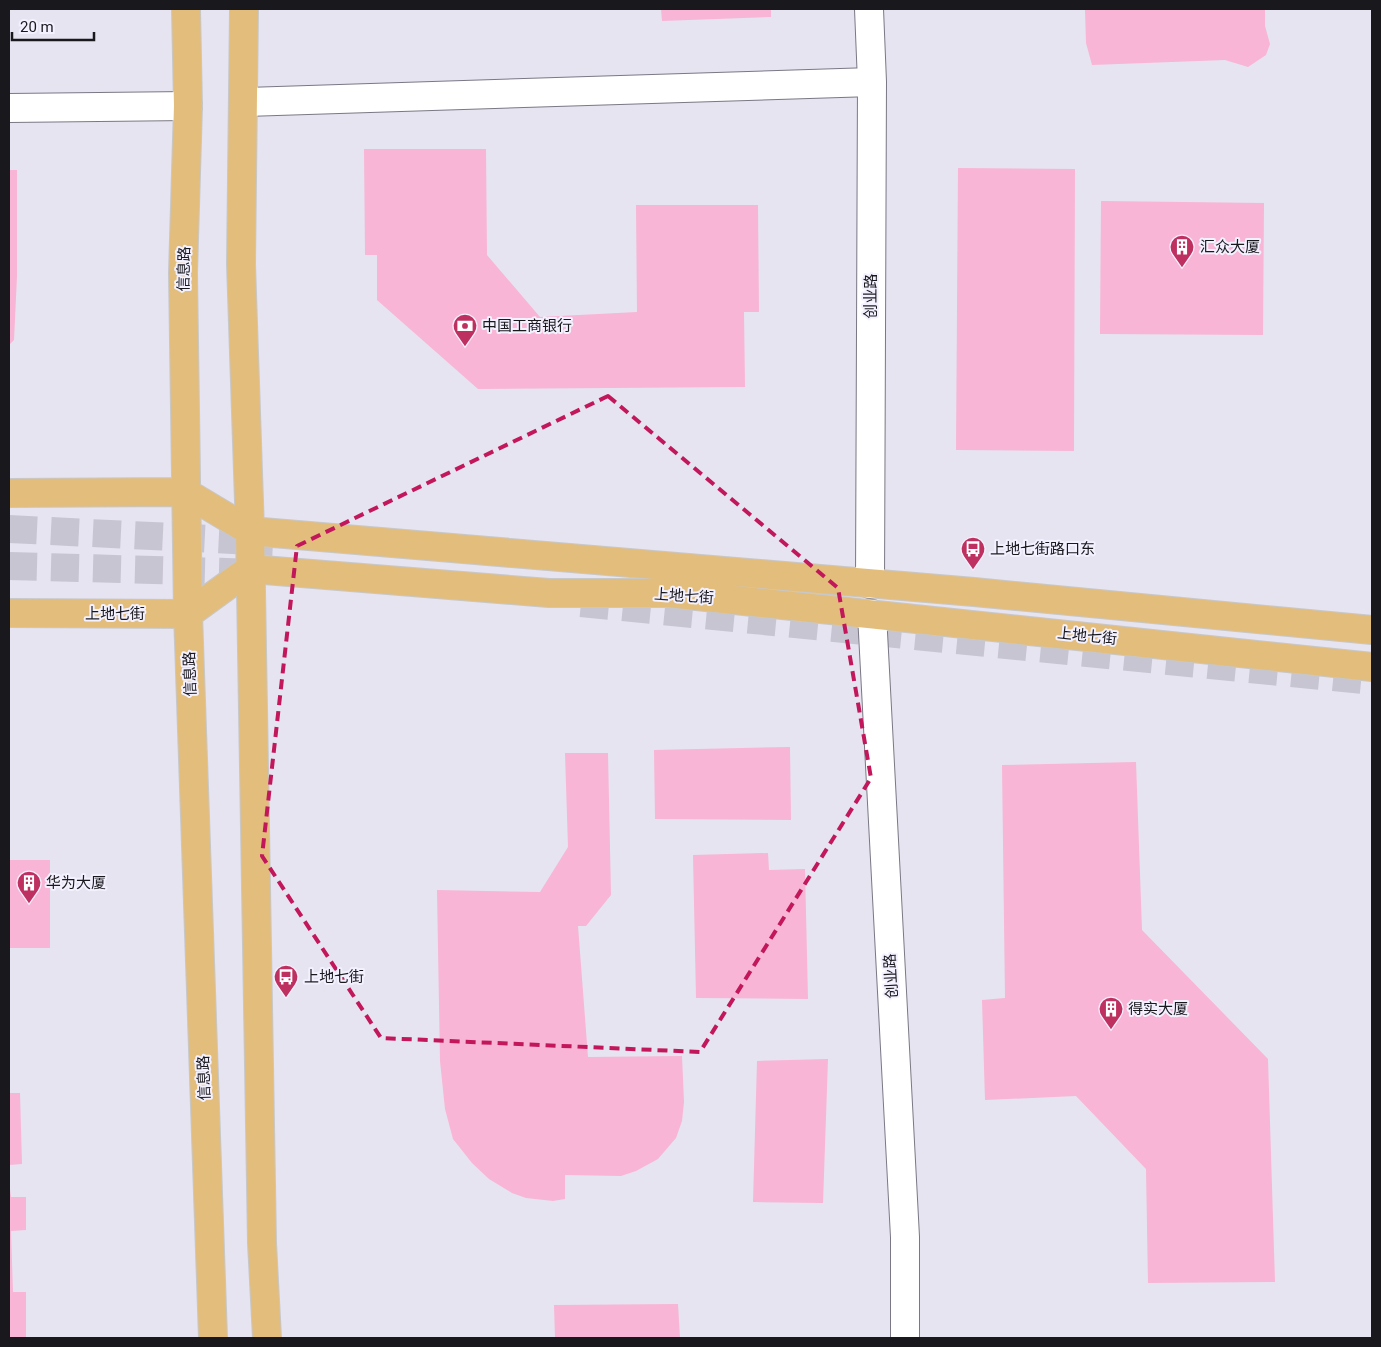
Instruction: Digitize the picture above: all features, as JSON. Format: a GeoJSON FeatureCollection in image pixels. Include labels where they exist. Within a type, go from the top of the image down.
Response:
{"type":"FeatureCollection","features":[{"type":"Feature","properties":{"kind":"main road","name":"信息路"},"geometry":{"type":"LineString","coordinates":[[186,9],[188,106],[183,273],[185,492],[212,1338]]}},
{"type":"Feature","properties":{"kind":"main road"},"geometry":{"type":"LineString","coordinates":[[244,9],[241,264],[250,531],[262,1243],[268,1338]]}},
{"type":"Feature","properties":{"kind":"main road"},"geometry":{"type":"LineString","coordinates":[[9,493],[185,492]]}},
{"type":"Feature","properties":{"kind":"main road","name":"上地七街"},"geometry":{"type":"LineString","coordinates":[[185,492],[250,531],[870,584],[1372,630]]}},
{"type":"Feature","properties":{"kind":"main road"},"geometry":{"type":"LineString","coordinates":[[188,614],[250,569]]}},
{"type":"Feature","properties":{"kind":"main road","name":"上地七街"},"geometry":{"type":"LineString","coordinates":[[250,569],[549,593],[668,593],[1372,667]]}},
{"type":"Feature","properties":{"kind":"main road","name":"上地七街"},"geometry":{"type":"LineString","coordinates":[[9,613],[188,614]]}},
{"type":"Feature","properties":{"kind":"street","name":"创业路"},"geometry":{"type":"LineString","coordinates":[[869,9],[872,82],[870,584]]}},
{"type":"Feature","properties":{"kind":"street"},"geometry":{"type":"LineString","coordinates":[[244,102],[872,82]]}},
{"type":"Feature","properties":{"kind":"street"},"geometry":{"type":"LineString","coordinates":[[9,108],[188,106]]}},
{"type":"Feature","properties":{"kind":"street","name":"创业路"},"geometry":{"type":"LineString","coordinates":[[872,614],[904,1237],[905,1338]]}},
{"type":"Feature","properties":{"kind":"highlighted area"},"geometry":{"type":"Polygon","coordinates":[[[608,396],[838,588],[871,778],[700,1052],[381,1038],[262,856],[297,546],[608,396]]]}},
{"type":"Feature","properties":{"kind":"building"},"geometry":{"type":"Polygon","coordinates":[[[661,9],[771,9],[771,17],[662,21],[661,9]]]}},
{"type":"Feature","properties":{"kind":"building"},"geometry":{"type":"Polygon","coordinates":[[[1265,9],[1265,26],[1270,44],[1266,55],[1248,67],[1225,60],[1092,65],[1086,43],[1085,10],[1265,9]]]}},
{"type":"Feature","properties":{"kind":"building"},"geometry":{"type":"Polygon","coordinates":[[[364,149],[486,149],[487,255],[540,317],[637,312],[636,205],[758,205],[759,312],[744,312],[745,387],[478,389],[377,300],[377,255],[365,255],[364,149]]]}},
{"type":"Feature","properties":{"kind":"building"},"geometry":{"type":"Polygon","coordinates":[[[958,168],[1075,169],[1074,451],[956,450],[958,168]]]}},
{"type":"Feature","properties":{"kind":"building"},"geometry":{"type":"Polygon","coordinates":[[[9,170],[17,170],[17,276],[14,340],[9,345],[9,170]]]}},
{"type":"Feature","properties":{"kind":"building","name":"汇众大厦"},"geometry":{"type":"Polygon","coordinates":[[[1101,201],[1264,203],[1263,335],[1100,334],[1101,201]]]}},
{"type":"Feature","properties":{"kind":"building"},"geometry":{"type":"Polygon","coordinates":[[[790,747],[791,820],[655,819],[654,750],[790,747]]]}},
{"type":"Feature","properties":{"kind":"building"},"geometry":{"type":"Polygon","coordinates":[[[565,753],[608,753],[611,895],[586,926],[578,926],[588,1057],[682,1056],[684,1102],[682,1121],[676,1138],[658,1159],[636,1171],[621,1176],[565,1175],[565,1199],[553,1201],[526,1198],[512,1193],[489,1179],[472,1163],[453,1139],[445,1109],[440,1061],[437,890],[540,892],[568,847],[565,753]]]}},
{"type":"Feature","properties":{"kind":"building","name":"得实大厦"},"geometry":{"type":"Polygon","coordinates":[[[1136,762],[1142,930],[1268,1059],[1275,1282],[1148,1283],[1146,1169],[1076,1096],[985,1100],[982,1000],[1005,998],[1002,765],[1136,762]]]}},
{"type":"Feature","properties":{"kind":"building"},"geometry":{"type":"Polygon","coordinates":[[[768,853],[769,870],[805,869],[808,999],[696,998],[693,855],[768,853]]]}},
{"type":"Feature","properties":{"kind":"building","name":"华为大厦"},"geometry":{"type":"Polygon","coordinates":[[[9,860],[50,860],[50,948],[9,948],[9,860]]]}},
{"type":"Feature","properties":{"kind":"building"},"geometry":{"type":"Polygon","coordinates":[[[828,1059],[823,1203],[753,1202],[757,1061],[828,1059]]]}},
{"type":"Feature","properties":{"kind":"building"},"geometry":{"type":"Polygon","coordinates":[[[9,1093],[20,1093],[22,1164],[9,1165],[9,1093]]]}},
{"type":"Feature","properties":{"kind":"building"},"geometry":{"type":"Polygon","coordinates":[[[9,1182],[11,1197],[26,1197],[26,1230],[11,1231],[13,1292],[26,1292],[26,1338],[9,1338],[9,1182]]]}},
{"type":"Feature","properties":{"kind":"building"},"geometry":{"type":"Polygon","coordinates":[[[678,1304],[680,1338],[555,1338],[554,1305],[678,1304]]]}},
{"type":"Feature","properties":{"kind":"tunnel"},"geometry":{"type":"LineString","coordinates":[[9,529],[273,542]]}},
{"type":"Feature","properties":{"kind":"tunnel"},"geometry":{"type":"LineString","coordinates":[[9,566],[260,573]]}},
{"type":"Feature","properties":{"kind":"tunnel"},"geometry":{"type":"LineString","coordinates":[[581,603],[1372,681]]}},
{"type":"Feature","properties":{"kind":"place","name":"汇众大厦"},"geometry":{"type":"Point","coordinates":[1182,268]}},
{"type":"Feature","properties":{"kind":"place","name":"中国工商银行"},"geometry":{"type":"Point","coordinates":[465,347]}},
{"type":"Feature","properties":{"kind":"place","name":"上地七街路口东"},"geometry":{"type":"Point","coordinates":[973,570]}},
{"type":"Feature","properties":{"kind":"place","name":"华为大厦"},"geometry":{"type":"Point","coordinates":[29,904]}},
{"type":"Feature","properties":{"kind":"place","name":"上地七街"},"geometry":{"type":"Point","coordinates":[286,998]}},
{"type":"Feature","properties":{"kind":"place","name":"得实大厦"},"geometry":{"type":"Point","coordinates":[1111,1030]}}]}
